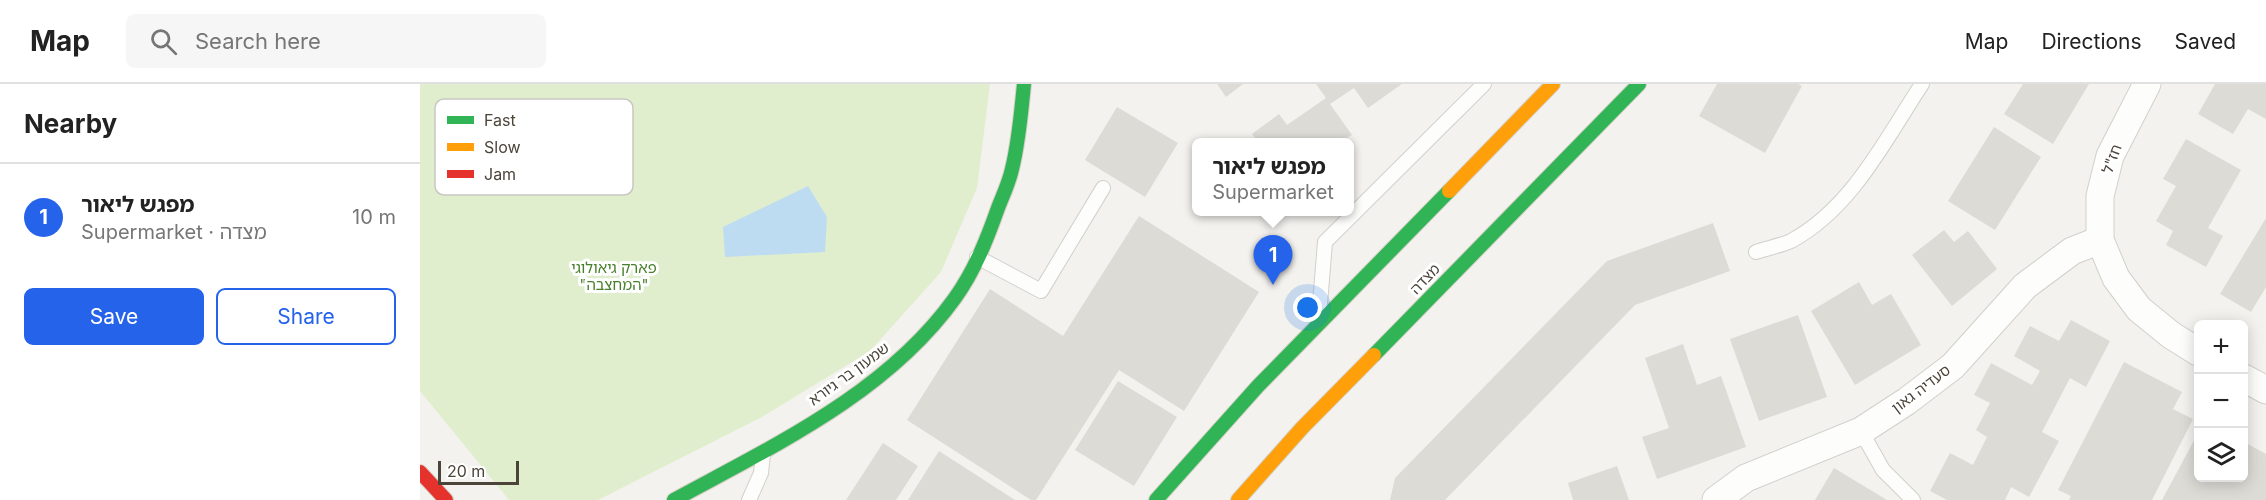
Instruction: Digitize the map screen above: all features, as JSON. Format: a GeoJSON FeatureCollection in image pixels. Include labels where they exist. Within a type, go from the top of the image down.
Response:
{"type":"FeatureCollection","features":[{"type":"Feature","properties":{"kind":"main road","name":"שמעון בר גיורא"},"geometry":{"type":"LineString","coordinates":[[674,500],[763,451],[853,395],[880,376],[924,336],[956,297],[989,234],[1012,170],[1024,84]]}},
{"type":"Feature","properties":{"kind":"main road"},"geometry":{"type":"LineString","coordinates":[[1156,500],[1258,386],[1553,84]]}},
{"type":"Feature","properties":{"kind":"main road","name":"מצדה"},"geometry":{"type":"LineString","coordinates":[[1238,500],[1302,428],[1639,84]]}},
{"type":"Feature","properties":{"kind":"main road"},"geometry":{"type":"LineString","coordinates":[[420,472],[446,500]]}},
{"type":"Feature","properties":{"kind":"street","name":"חז\"ל"},"geometry":{"type":"LineString","coordinates":[[2100,240],[2100,196],[2110,156],[2147,84]]}},
{"type":"Feature","properties":{"kind":"street"},"geometry":{"type":"LineString","coordinates":[[2100,240],[2116,278],[2139,309],[2171,335],[2194,349]]}},
{"type":"Feature","properties":{"kind":"street","name":"סעדיה גאון"},"geometry":{"type":"LineString","coordinates":[[1716,500],[1746,478],[1861,431],[1907,402],[1953,366],[2025,286],[2072,251],[2100,240]]}},
{"type":"Feature","properties":{"kind":"street"},"geometry":{"type":"LineString","coordinates":[[2248,380],[2266,390]]}},
{"type":"Feature","properties":{"kind":"lane"},"geometry":{"type":"LineString","coordinates":[[1354,213],[1484,84]]}},
{"type":"Feature","properties":{"kind":"lane"},"geometry":{"type":"LineString","coordinates":[[1756,252],[1790,241],[1822,220],[1851,191],[1922,84]]}},
{"type":"Feature","properties":{"kind":"lane"},"geometry":{"type":"LineString","coordinates":[[977,257],[1041,291],[1103,188]]}},
{"type":"Feature","properties":{"kind":"lane"},"geometry":{"type":"LineString","coordinates":[[1318,324],[1325,242],[1351,216]]}},
{"type":"Feature","properties":{"kind":"lane"},"geometry":{"type":"LineString","coordinates":[[1861,431],[1883,470],[1913,500]]}},
{"type":"Feature","properties":{"kind":"lane"},"geometry":{"type":"LineString","coordinates":[[749,500],[761,473],[763,451]]}},
{"type":"Feature","properties":{"kind":"green space","name":"פארק גיאולוגי \"המחצבה\""},"geometry":{"type":"Polygon","coordinates":[[[420,84],[990,84],[977,188],[941,272],[870,351],[762,417],[598,500],[509,500],[420,391],[420,84]]]}},
{"type":"Feature","properties":{"kind":"water"},"geometry":{"type":"Polygon","coordinates":[[[808,186],[827,217],[825,252],[725,257],[723,227],[808,186]]]}},
{"type":"Feature","properties":{"kind":"building"},"geometry":{"type":"Polygon","coordinates":[[[1217,84],[1243,84],[1226,97],[1217,84]]]}},
{"type":"Feature","properties":{"kind":"building"},"geometry":{"type":"Polygon","coordinates":[[[1316,84],[1402,84],[1368,108],[1354,88],[1330,104],[1352,135],[1347,138],[1255,138],[1252,134],[1279,114],[1287,125],[1326,98],[1316,84]]]}},
{"type":"Feature","properties":{"kind":"building"},"geometry":{"type":"Polygon","coordinates":[[[1717,84],[1798,84],[1802,86],[1765,153],[1699,116],[1717,84]]]}},
{"type":"Feature","properties":{"kind":"building"},"geometry":{"type":"Polygon","coordinates":[[[2023,84],[2089,84],[2053,144],[2004,114],[2023,84]]]}},
{"type":"Feature","properties":{"kind":"building"},"geometry":{"type":"Polygon","coordinates":[[[2215,84],[2266,84],[2266,119],[2248,109],[2233,134],[2198,114],[2215,84]]]}},
{"type":"Feature","properties":{"kind":"building"},"geometry":{"type":"Polygon","coordinates":[[[1117,107],[1178,143],[1145,197],[1085,160],[1117,107]]]}},
{"type":"Feature","properties":{"kind":"building"},"geometry":{"type":"Polygon","coordinates":[[[1994,127],[2041,157],[1995,230],[1948,201],[1994,127]]]}},
{"type":"Feature","properties":{"kind":"building"},"geometry":{"type":"Polygon","coordinates":[[[2186,139],[2241,170],[2208,228],[2223,236],[2206,267],[2166,245],[2173,231],[2156,221],[2176,186],[2163,179],[2186,139]]]}},
{"type":"Feature","properties":{"kind":"building"},"geometry":{"type":"Polygon","coordinates":[[[1139,216],[1259,292],[1184,411],[1119,370],[1036,500],[1031,500],[907,420],[990,289],[1063,336],[1139,216]]]}},
{"type":"Feature","properties":{"kind":"building"},"geometry":{"type":"Polygon","coordinates":[[[2266,218],[2266,287],[2251,312],[2220,294],[2266,218]]]}},
{"type":"Feature","properties":{"kind":"building"},"geometry":{"type":"Polygon","coordinates":[[[1713,223],[1730,271],[1635,305],[1445,500],[1390,500],[1395,478],[1607,261],[1713,223]]]}},
{"type":"Feature","properties":{"kind":"building"},"geometry":{"type":"Polygon","coordinates":[[[1944,230],[1954,242],[1968,231],[1997,269],[1952,306],[1912,255],[1944,230]]]}},
{"type":"Feature","properties":{"kind":"building"},"geometry":{"type":"Polygon","coordinates":[[[1859,282],[1872,305],[1891,294],[1921,345],[1855,385],[1811,311],[1859,282]]]}},
{"type":"Feature","properties":{"kind":"building"},"geometry":{"type":"Polygon","coordinates":[[[1798,315],[1827,397],[1759,421],[1730,339],[1798,315]]]}},
{"type":"Feature","properties":{"kind":"building"},"geometry":{"type":"Polygon","coordinates":[[[2071,320],[2110,341],[2086,387],[2070,378],[2042,432],[2059,441],[2029,497],[2011,487],[2005,500],[1947,500],[1930,491],[1950,453],[1973,465],[1987,437],[1976,430],[1990,403],[1974,395],[1991,363],[2032,385],[2040,371],[2014,356],[2030,326],[2059,341],[2071,320]]]}},
{"type":"Feature","properties":{"kind":"building"},"geometry":{"type":"Polygon","coordinates":[[[1683,344],[1697,385],[1721,376],[1746,447],[1657,479],[1642,437],[1669,428],[1645,358],[1683,344]]]}},
{"type":"Feature","properties":{"kind":"building"},"geometry":{"type":"Polygon","coordinates":[[[2124,362],[2182,392],[2173,409],[2193,419],[2152,500],[2069,500],[2071,496],[2058,490],[2124,362]]]}},
{"type":"Feature","properties":{"kind":"building"},"geometry":{"type":"Polygon","coordinates":[[[1118,381],[1177,417],[1134,486],[1075,450],[1118,381]]]}},
{"type":"Feature","properties":{"kind":"building"},"geometry":{"type":"Polygon","coordinates":[[[2194,440],[2194,482],[2248,482],[2248,444],[2266,454],[2266,500],[2162,500],[2194,440]]]}},
{"type":"Feature","properties":{"kind":"building"},"geometry":{"type":"Polygon","coordinates":[[[883,443],[918,466],[896,500],[846,500],[883,443]]]}},
{"type":"Feature","properties":{"kind":"building"},"geometry":{"type":"Polygon","coordinates":[[[939,451],[1015,500],[908,500],[939,451]]]}},
{"type":"Feature","properties":{"kind":"building"},"geometry":{"type":"Polygon","coordinates":[[[1617,466],[1629,500],[1573,500],[1568,483],[1617,466]]]}},
{"type":"Feature","properties":{"kind":"building"},"geometry":{"type":"Polygon","coordinates":[[[1834,468],[1887,500],[1815,500],[1834,468]]]}},
{"type":"Feature","properties":{"kind":"traffic: fast"},"geometry":{"type":"LineString","coordinates":[[674,500],[751,459],[827,414],[897,362],[928,332],[955,298],[974,265],[1008,184],[1018,137],[1024,84]]}},
{"type":"Feature","properties":{"kind":"traffic: fast"},"geometry":{"type":"LineString","coordinates":[[1374,355],[1639,84]]}},
{"type":"Feature","properties":{"kind":"traffic: fast"},"geometry":{"type":"LineString","coordinates":[[1156,500],[1258,386],[1449,191]]}},
{"type":"Feature","properties":{"kind":"traffic: slow"},"geometry":{"type":"LineString","coordinates":[[1449,191],[1553,84]]}},
{"type":"Feature","properties":{"kind":"traffic: slow"},"geometry":{"type":"LineString","coordinates":[[1238,500],[1302,428],[1374,355]]}},
{"type":"Feature","properties":{"kind":"traffic: jam"},"geometry":{"type":"LineString","coordinates":[[420,472],[446,500]]}},
{"type":"Feature","properties":{"kind":"place","name":"מפגש ליאור"},"geometry":{"type":"Point","coordinates":[1273,285]}}]}
